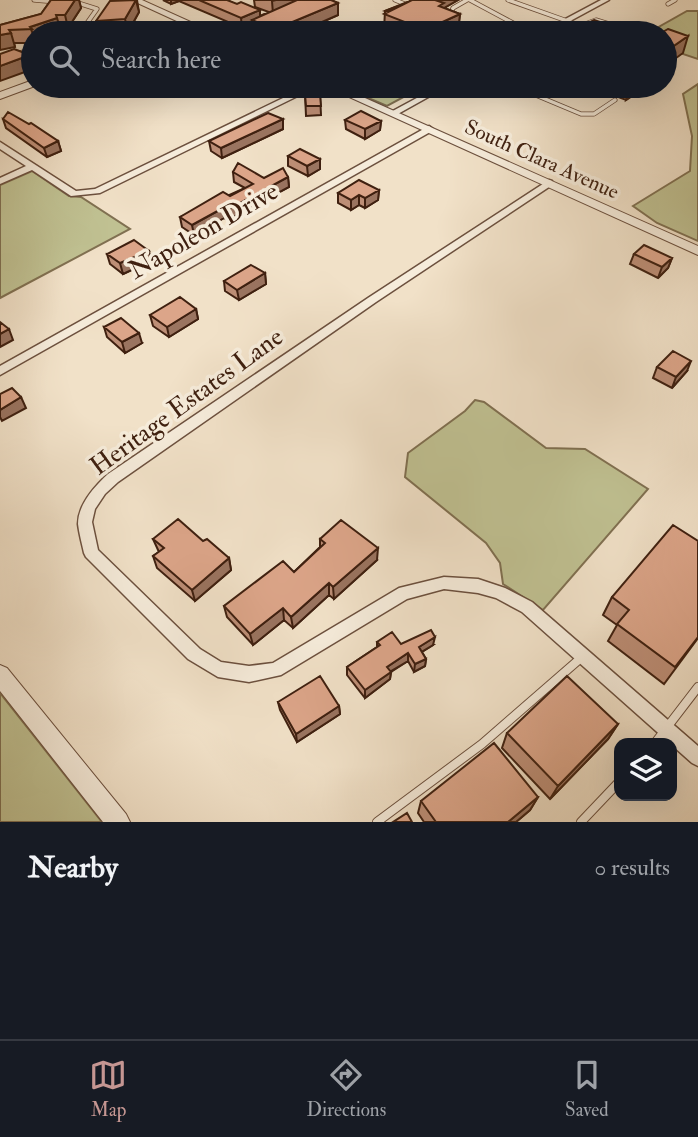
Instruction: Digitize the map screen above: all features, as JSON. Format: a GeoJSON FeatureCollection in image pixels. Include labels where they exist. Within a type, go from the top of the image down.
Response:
{"type":"FeatureCollection","features":[{"type":"Feature","properties":{"kind":"street"},"geometry":{"type":"LineString","coordinates":[[135,0],[181,21]]}},
{"type":"Feature","properties":{"kind":"street"},"geometry":{"type":"LineString","coordinates":[[566,21],[606,0]]}},
{"type":"Feature","properties":{"kind":"street"},"geometry":{"type":"LineString","coordinates":[[261,15],[273,20],[270,21]]}},
{"type":"Feature","properties":{"kind":"street"},"geometry":{"type":"LineString","coordinates":[[0,96],[21,88]]}},
{"type":"Feature","properties":{"kind":"street"},"geometry":{"type":"LineString","coordinates":[[0,145],[74,194],[82,194],[97,191],[289,98]]}},
{"type":"Feature","properties":{"kind":"street","name":"South Clara Avenue"},"geometry":{"type":"LineString","coordinates":[[358,98],[698,251]]}},
{"type":"Feature","properties":{"kind":"street"},"geometry":{"type":"LineString","coordinates":[[393,113],[421,98]]}},
{"type":"Feature","properties":{"kind":"street","name":"Napoleon Drive"},"geometry":{"type":"LineString","coordinates":[[0,371],[429,129]]}},
{"type":"Feature","properties":{"kind":"street"},"geometry":{"type":"LineString","coordinates":[[0,181],[33,166]]}},
{"type":"Feature","properties":{"kind":"street","name":"Heritage Estates Lane"},"geometry":{"type":"LineString","coordinates":[[549,183],[372,300],[113,478],[100,490],[89,508],[85,522],[91,553],[194,654],[218,669],[249,674],[275,670],[404,593],[444,583],[478,586],[509,597],[527,607],[698,757]]}},
{"type":"Feature","properties":{"kind":"street"},"geometry":{"type":"LineString","coordinates":[[0,675],[118,822]]}},
{"type":"Feature","properties":{"kind":"lane"},"geometry":{"type":"LineString","coordinates":[[34,0],[60,2]]}},
{"type":"Feature","properties":{"kind":"lane"},"geometry":{"type":"LineString","coordinates":[[395,0],[411,6],[414,10],[410,13]]}},
{"type":"Feature","properties":{"kind":"lane"},"geometry":{"type":"LineString","coordinates":[[453,21],[450,16],[453,8],[468,0],[509,21]]}},
{"type":"Feature","properties":{"kind":"lane"},"geometry":{"type":"LineString","coordinates":[[508,0],[566,21]]}},
{"type":"Feature","properties":{"kind":"lane"},"geometry":{"type":"LineString","coordinates":[[668,4],[675,0]]}},
{"type":"Feature","properties":{"kind":"lane"},"geometry":{"type":"LineString","coordinates":[[70,2],[90,5],[97,9],[88,21]]}},
{"type":"Feature","properties":{"kind":"lane"},"geometry":{"type":"LineString","coordinates":[[392,21],[399,18]]}},
{"type":"Feature","properties":{"kind":"lane"},"geometry":{"type":"LineString","coordinates":[[0,59],[21,53]]}},
{"type":"Feature","properties":{"kind":"lane"},"geometry":{"type":"LineString","coordinates":[[543,98],[581,114],[594,114],[615,100]]}},
{"type":"Feature","properties":{"kind":"lane"},"geometry":{"type":"LineString","coordinates":[[377,822],[436,781],[528,707],[583,656]]}},
{"type":"Feature","properties":{"kind":"lane"},"geometry":{"type":"LineString","coordinates":[[660,738],[698,687]]}},
{"type":"Feature","properties":{"kind":"lane"},"geometry":{"type":"LineString","coordinates":[[581,822],[614,787]]}},
{"type":"Feature","properties":{"kind":"green space"},"geometry":{"type":"Polygon","coordinates":[[[687,11],[698,11],[698,59],[677,52],[677,21],[669,21],[687,11]]]}},
{"type":"Feature","properties":{"kind":"green space"},"geometry":{"type":"Polygon","coordinates":[[[698,84],[698,241],[657,223],[633,206],[690,171],[692,136],[683,94],[698,84]]]}},
{"type":"Feature","properties":{"kind":"green space"},"geometry":{"type":"Polygon","coordinates":[[[368,98],[402,98],[387,106],[368,98]]]}},
{"type":"Feature","properties":{"kind":"green space"},"geometry":{"type":"Polygon","coordinates":[[[32,171],[69,196],[81,197],[130,229],[0,298],[0,185],[32,171]]]}},
{"type":"Feature","properties":{"kind":"green space"},"geometry":{"type":"Polygon","coordinates":[[[475,400],[484,402],[546,448],[585,449],[648,489],[543,610],[503,584],[500,563],[486,543],[405,477],[408,453],[465,411],[475,400]]]}},
{"type":"Feature","properties":{"kind":"green space"},"geometry":{"type":"Polygon","coordinates":[[[0,693],[102,822],[0,822],[0,693]]]}},
{"type":"Feature","properties":{"kind":"building"},"geometry":{"type":"Polygon","coordinates":[[[51,0],[75,0],[65,15],[56,15],[57,18],[48,21],[21,21],[21,29],[9,30],[11,33],[0,35],[0,25],[41,14],[51,0]]]}},
{"type":"Feature","properties":{"kind":"building"},"geometry":{"type":"Polygon","coordinates":[[[136,0],[125,19],[96,21],[110,1],[136,0]]]}},
{"type":"Feature","properties":{"kind":"building"},"geometry":{"type":"Polygon","coordinates":[[[199,0],[227,0],[237,4],[241,2],[260,10],[241,18],[199,0]]]}},
{"type":"Feature","properties":{"kind":"building"},"geometry":{"type":"Polygon","coordinates":[[[297,0],[331,0],[338,3],[295,21],[252,20],[297,0]]]}},
{"type":"Feature","properties":{"kind":"building"},"geometry":{"type":"Polygon","coordinates":[[[412,0],[435,0],[444,3],[439,6],[460,14],[445,21],[402,21],[384,14],[412,0]]]}},
{"type":"Feature","properties":{"kind":"building"},"geometry":{"type":"Polygon","coordinates":[[[677,32],[688,36],[677,44],[677,32]]]}},
{"type":"Feature","properties":{"kind":"building"},"geometry":{"type":"Polygon","coordinates":[[[14,49],[21,52],[21,58],[0,66],[0,54],[14,49]]]}},
{"type":"Feature","properties":{"kind":"building"},"geometry":{"type":"Polygon","coordinates":[[[305,98],[320,98],[321,106],[306,106],[305,98]]]}},
{"type":"Feature","properties":{"kind":"building"},"geometry":{"type":"Polygon","coordinates":[[[361,111],[381,121],[365,129],[345,120],[361,111]]]}},
{"type":"Feature","properties":{"kind":"building"},"geometry":{"type":"Polygon","coordinates":[[[8,112],[58,141],[44,148],[3,119],[8,112]]]}},
{"type":"Feature","properties":{"kind":"building"},"geometry":{"type":"Polygon","coordinates":[[[268,113],[283,119],[221,148],[209,141],[268,113]]]}},
{"type":"Feature","properties":{"kind":"building"},"geometry":{"type":"Polygon","coordinates":[[[300,149],[320,159],[307,166],[288,156],[300,149]]]}},
{"type":"Feature","properties":{"kind":"building"},"geometry":{"type":"Polygon","coordinates":[[[238,163],[264,178],[283,168],[288,177],[227,210],[223,208],[192,225],[180,217],[223,192],[230,196],[253,184],[233,172],[238,163]]]}},
{"type":"Feature","properties":{"kind":"building"},"geometry":{"type":"Polygon","coordinates":[[[359,180],[379,190],[365,198],[359,195],[351,200],[338,193],[359,180]]]}},
{"type":"Feature","properties":{"kind":"building"},"geometry":{"type":"Polygon","coordinates":[[[134,240],[149,251],[120,263],[107,254],[134,240]]]}},
{"type":"Feature","properties":{"kind":"building"},"geometry":{"type":"Polygon","coordinates":[[[644,245],[672,258],[662,267],[634,254],[644,245]]]}},
{"type":"Feature","properties":{"kind":"building"},"geometry":{"type":"Polygon","coordinates":[[[251,265],[265,273],[237,290],[224,281],[251,265]]]}},
{"type":"Feature","properties":{"kind":"building"},"geometry":{"type":"Polygon","coordinates":[[[180,297],[196,309],[167,327],[150,315],[180,297]]]}},
{"type":"Feature","properties":{"kind":"building"},"geometry":{"type":"Polygon","coordinates":[[[121,318],[139,333],[122,342],[104,327],[121,318]]]}},
{"type":"Feature","properties":{"kind":"building"},"geometry":{"type":"Polygon","coordinates":[[[0,322],[9,329],[0,334],[0,322]]]}},
{"type":"Feature","properties":{"kind":"building"},"geometry":{"type":"Polygon","coordinates":[[[673,351],[691,361],[676,377],[657,367],[673,351]]]}},
{"type":"Feature","properties":{"kind":"building"},"geometry":{"type":"Polygon","coordinates":[[[12,388],[21,397],[0,410],[0,394],[12,388]]]}},
{"type":"Feature","properties":{"kind":"building"},"geometry":{"type":"Polygon","coordinates":[[[178,519],[203,541],[207,539],[229,558],[192,590],[153,556],[164,548],[153,539],[178,519]]]}},
{"type":"Feature","properties":{"kind":"building"},"geometry":{"type":"Polygon","coordinates":[[[341,520],[378,548],[333,587],[329,583],[291,617],[283,608],[250,634],[224,606],[283,561],[294,572],[325,543],[320,539],[341,520]]]}},
{"type":"Feature","properties":{"kind":"building"},"geometry":{"type":"Polygon","coordinates":[[[673,525],[698,541],[698,637],[675,667],[617,624],[629,610],[612,597],[673,525]]]}},
{"type":"Feature","properties":{"kind":"building"},"geometry":{"type":"Polygon","coordinates":[[[431,630],[435,637],[419,647],[426,659],[415,664],[408,653],[387,667],[391,672],[365,690],[347,667],[380,645],[377,642],[392,632],[401,644],[431,630]]]}},
{"type":"Feature","properties":{"kind":"building"},"geometry":{"type":"Polygon","coordinates":[[[320,676],[339,706],[296,734],[278,702],[320,676]]]}},
{"type":"Feature","properties":{"kind":"building"},"geometry":{"type":"Polygon","coordinates":[[[567,676],[618,724],[558,786],[507,733],[567,676]]]}},
{"type":"Feature","properties":{"kind":"building"},"geometry":{"type":"Polygon","coordinates":[[[494,743],[538,797],[508,822],[436,822],[421,801],[494,743]]]}},
{"type":"Feature","properties":{"kind":"building"},"geometry":{"type":"Polygon","coordinates":[[[407,813],[412,822],[393,822],[407,813]]]}}]}
